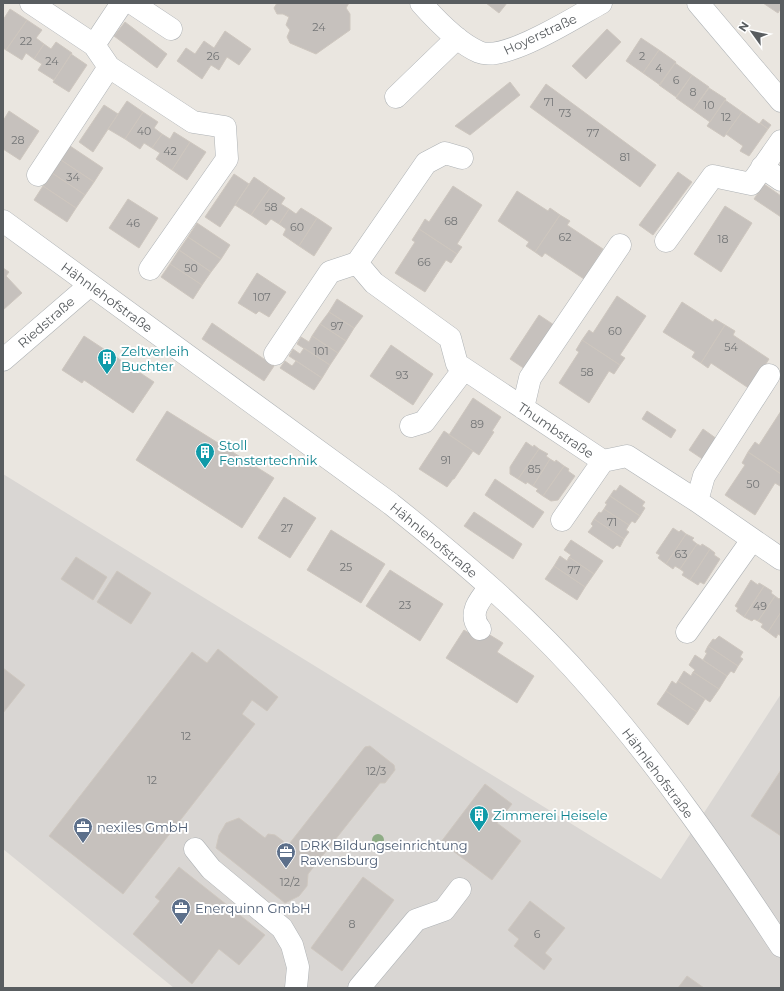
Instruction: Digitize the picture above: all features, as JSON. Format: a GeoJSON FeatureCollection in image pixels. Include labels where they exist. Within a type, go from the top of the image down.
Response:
{"type":"FeatureCollection","features":[{"type":"Feature","properties":{"kind":"street"},"geometry":{"type":"LineString","coordinates":[[31,3],[94,45],[109,67],[192,122],[225,127],[227,159],[150,269]]}},
{"type":"Feature","properties":{"kind":"street"},"geometry":{"type":"LineString","coordinates":[[94,45],[122,3]]}},
{"type":"Feature","properties":{"kind":"street"},"geometry":{"type":"LineString","coordinates":[[132,3],[171,30]]}},
{"type":"Feature","properties":{"kind":"street","name":"Hoyerstraße"},"geometry":{"type":"LineString","coordinates":[[421,3],[457,38],[480,52],[499,53],[532,41],[601,3]]}},
{"type":"Feature","properties":{"kind":"street"},"geometry":{"type":"LineString","coordinates":[[698,3],[781,101]]}},
{"type":"Feature","properties":{"kind":"street"},"geometry":{"type":"LineString","coordinates":[[396,97],[457,38]]}},
{"type":"Feature","properties":{"kind":"street"},"geometry":{"type":"LineString","coordinates":[[38,175],[109,67]]}},
{"type":"Feature","properties":{"kind":"street"},"geometry":{"type":"LineString","coordinates":[[666,241],[713,176],[750,184],[781,141]]}},
{"type":"Feature","properties":{"kind":"street"},"geometry":{"type":"LineString","coordinates":[[276,354],[330,272],[357,263],[426,163],[445,153],[462,158]]}},
{"type":"Feature","properties":{"kind":"street"},"geometry":{"type":"LineString","coordinates":[[762,167],[781,180]]}},
{"type":"Feature","properties":{"kind":"street","name":"Hähnlehofstraße"},"geometry":{"type":"LineString","coordinates":[[3,221],[391,504],[442,545],[490,587],[524,619],[583,680],[642,751],[748,895],[781,946]]}},
{"type":"Feature","properties":{"kind":"street"},"geometry":{"type":"LineString","coordinates":[[523,408],[530,378],[620,245]]}},
{"type":"Feature","properties":{"kind":"street","name":"Thumbstraße"},"geometry":{"type":"LineString","coordinates":[[357,263],[374,283],[450,338],[457,364],[464,369],[603,461],[627,456],[697,501],[781,559]]}},
{"type":"Feature","properties":{"kind":"street","name":"Riedstraße"},"geometry":{"type":"LineString","coordinates":[[3,360],[90,285]]}},
{"type":"Feature","properties":{"kind":"street"},"geometry":{"type":"LineString","coordinates":[[411,426],[424,422],[464,369]]}},
{"type":"Feature","properties":{"kind":"street"},"geometry":{"type":"LineString","coordinates":[[697,501],[704,476],[769,375]]}},
{"type":"Feature","properties":{"kind":"street"},"geometry":{"type":"LineString","coordinates":[[562,520],[603,461]]}},
{"type":"Feature","properties":{"kind":"street"},"geometry":{"type":"LineString","coordinates":[[688,632],[752,540]]}},
{"type":"Feature","properties":{"kind":"street"},"geometry":{"type":"LineString","coordinates":[[480,629],[475,620],[475,609],[481,598],[490,587]]}},
{"type":"Feature","properties":{"kind":"street"},"geometry":{"type":"LineString","coordinates":[[195,849],[211,869],[282,928],[292,945],[298,967],[296,988]]}},
{"type":"Feature","properties":{"kind":"street"},"geometry":{"type":"LineString","coordinates":[[359,988],[416,920],[444,910],[460,889]]}},
{"type":"Feature","properties":{"kind":"shaded area"},"geometry":{"type":"Polygon","coordinates":[[[3,474],[661,879],[781,694],[781,988],[174,988],[3,849],[3,474]]]}},
{"type":"Feature","properties":{"kind":"building"},"geometry":{"type":"Polygon","coordinates":[[[277,3],[349,3],[346,8],[350,14],[350,30],[316,54],[290,43],[287,37],[290,30],[286,25],[289,17],[283,14],[277,14],[274,8],[277,3]]]}},
{"type":"Feature","properties":{"kind":"building"},"geometry":{"type":"Polygon","coordinates":[[[486,3],[507,3],[499,13],[486,3]]]}},
{"type":"Feature","properties":{"kind":"building"},"geometry":{"type":"Polygon","coordinates":[[[763,3],[781,3],[781,8],[778,13],[763,3]]]}},
{"type":"Feature","properties":{"kind":"building"},"geometry":{"type":"Polygon","coordinates":[[[10,9],[27,20],[6,50],[3,48],[3,20],[10,9]]]}},
{"type":"Feature","properties":{"kind":"building"},"geometry":{"type":"Polygon","coordinates":[[[27,20],[42,30],[36,38],[44,44],[34,59],[26,53],[22,60],[6,50],[27,20]]]}},
{"type":"Feature","properties":{"kind":"building"},"geometry":{"type":"Polygon","coordinates":[[[125,22],[167,54],[157,68],[114,36],[125,22]]]}},
{"type":"Feature","properties":{"kind":"building"},"geometry":{"type":"Polygon","coordinates":[[[607,29],[621,42],[586,79],[572,66],[607,29]]]}},
{"type":"Feature","properties":{"kind":"building"},"geometry":{"type":"Polygon","coordinates":[[[225,31],[251,49],[239,65],[227,57],[219,70],[211,65],[202,79],[177,61],[186,48],[195,54],[204,41],[214,48],[225,31]]]}},
{"type":"Feature","properties":{"kind":"building"},"geometry":{"type":"Polygon","coordinates":[[[641,38],[659,50],[643,73],[626,61],[641,38]]]}},
{"type":"Feature","properties":{"kind":"building"},"geometry":{"type":"Polygon","coordinates":[[[56,42],[72,53],[54,80],[38,70],[42,64],[34,59],[44,44],[51,49],[56,42]]]}},
{"type":"Feature","properties":{"kind":"building"},"geometry":{"type":"Polygon","coordinates":[[[659,50],[676,62],[660,85],[643,73],[659,50]]]}},
{"type":"Feature","properties":{"kind":"building"},"geometry":{"type":"Polygon","coordinates":[[[71,54],[87,65],[69,92],[53,82],[71,54]]]}},
{"type":"Feature","properties":{"kind":"building"},"geometry":{"type":"Polygon","coordinates":[[[675,63],[692,75],[676,97],[659,85],[675,63]]]}},
{"type":"Feature","properties":{"kind":"building"},"geometry":{"type":"Polygon","coordinates":[[[692,75],[709,87],[693,110],[676,98],[692,75]]]}},
{"type":"Feature","properties":{"kind":"building"},"geometry":{"type":"Polygon","coordinates":[[[510,82],[520,95],[470,135],[455,126],[510,82]]]}},
{"type":"Feature","properties":{"kind":"building"},"geometry":{"type":"Polygon","coordinates":[[[546,84],[656,165],[640,187],[530,107],[546,84]]]}},
{"type":"Feature","properties":{"kind":"building"},"geometry":{"type":"Polygon","coordinates":[[[709,88],[726,99],[710,122],[693,110],[709,88]]]}},
{"type":"Feature","properties":{"kind":"building"},"geometry":{"type":"Polygon","coordinates":[[[725,100],[742,112],[724,137],[707,126],[725,100]]]}},
{"type":"Feature","properties":{"kind":"building"},"geometry":{"type":"Polygon","coordinates":[[[127,101],[143,112],[125,139],[108,129],[127,101]]]}},
{"type":"Feature","properties":{"kind":"building"},"geometry":{"type":"Polygon","coordinates":[[[104,105],[118,114],[93,152],[79,142],[104,105]]]}},
{"type":"Feature","properties":{"kind":"building"},"geometry":{"type":"Polygon","coordinates":[[[9,111],[39,131],[20,160],[3,149],[3,121],[9,111]]]}},
{"type":"Feature","properties":{"kind":"building"},"geometry":{"type":"Polygon","coordinates":[[[143,112],[158,122],[154,128],[162,134],[152,148],[144,143],[140,149],[125,139],[143,112]]]}},
{"type":"Feature","properties":{"kind":"building"},"geometry":{"type":"Polygon","coordinates":[[[742,112],[768,129],[749,156],[740,151],[743,146],[726,134],[742,112]]]}},
{"type":"Feature","properties":{"kind":"building"},"geometry":{"type":"Polygon","coordinates":[[[763,119],[771,125],[768,129],[760,123],[763,119]]]}},
{"type":"Feature","properties":{"kind":"building"},"geometry":{"type":"Polygon","coordinates":[[[174,132],[190,142],[172,170],[156,159],[160,153],[152,148],[162,134],[170,139],[174,132]]]}},
{"type":"Feature","properties":{"kind":"building"},"geometry":{"type":"Polygon","coordinates":[[[190,142],[206,152],[187,180],[172,170],[190,142]]]}},
{"type":"Feature","properties":{"kind":"building"},"geometry":{"type":"Polygon","coordinates":[[[70,146],[103,168],[94,182],[61,160],[70,146]]]}},
{"type":"Feature","properties":{"kind":"building"},"geometry":{"type":"Polygon","coordinates":[[[61,160],[94,182],[85,195],[52,173],[61,160]]]}},
{"type":"Feature","properties":{"kind":"building"},"geometry":{"type":"Polygon","coordinates":[[[678,172],[692,182],[653,235],[639,225],[678,172]]]}},
{"type":"Feature","properties":{"kind":"building"},"geometry":{"type":"Polygon","coordinates":[[[52,173],[85,195],[76,208],[43,186],[52,173]]]}},
{"type":"Feature","properties":{"kind":"building"},"geometry":{"type":"Polygon","coordinates":[[[234,174],[249,184],[220,227],[205,217],[234,174]]]}},
{"type":"Feature","properties":{"kind":"building"},"geometry":{"type":"Polygon","coordinates":[[[254,177],[270,188],[251,215],[235,205],[254,177]]]}},
{"type":"Feature","properties":{"kind":"building"},"geometry":{"type":"Polygon","coordinates":[[[764,184],[781,196],[781,217],[754,199],[764,184]]]}},
{"type":"Feature","properties":{"kind":"building"},"geometry":{"type":"Polygon","coordinates":[[[43,186],[76,208],[67,222],[34,200],[43,186]]]}},
{"type":"Feature","properties":{"kind":"building"},"geometry":{"type":"Polygon","coordinates":[[[453,186],[482,205],[457,244],[462,247],[457,254],[419,229],[425,219],[429,222],[453,186]]]}},
{"type":"Feature","properties":{"kind":"building"},"geometry":{"type":"Polygon","coordinates":[[[270,188],[285,198],[281,204],[289,209],[279,224],[271,219],[266,225],[251,215],[270,188]]]}},
{"type":"Feature","properties":{"kind":"building"},"geometry":{"type":"Polygon","coordinates":[[[517,191],[548,211],[550,208],[560,215],[535,252],[526,246],[529,242],[498,221],[517,191]]]}},
{"type":"Feature","properties":{"kind":"building"},"geometry":{"type":"Polygon","coordinates":[[[128,199],[158,218],[139,248],[109,228],[128,199]]]}},
{"type":"Feature","properties":{"kind":"building"},"geometry":{"type":"Polygon","coordinates":[[[725,206],[752,223],[721,272],[694,254],[725,206]]]}},
{"type":"Feature","properties":{"kind":"building"},"geometry":{"type":"Polygon","coordinates":[[[301,208],[317,218],[299,246],[283,235],[286,229],[279,224],[289,209],[296,214],[301,208]]]}},
{"type":"Feature","properties":{"kind":"building"},"geometry":{"type":"Polygon","coordinates":[[[560,215],[570,221],[567,225],[603,249],[584,279],[545,253],[542,257],[535,252],[560,215]]]}},
{"type":"Feature","properties":{"kind":"building"},"geometry":{"type":"Polygon","coordinates":[[[317,218],[332,228],[314,256],[299,246],[317,218]]]}},
{"type":"Feature","properties":{"kind":"building"},"geometry":{"type":"Polygon","coordinates":[[[197,223],[230,245],[221,259],[188,237],[197,223]]]}},
{"type":"Feature","properties":{"kind":"building"},"geometry":{"type":"Polygon","coordinates":[[[419,229],[457,254],[451,263],[446,260],[425,292],[395,273],[415,242],[412,240],[419,229]]]}},
{"type":"Feature","properties":{"kind":"building"},"geometry":{"type":"Polygon","coordinates":[[[188,237],[221,259],[211,272],[179,250],[188,237]]]}},
{"type":"Feature","properties":{"kind":"building"},"geometry":{"type":"Polygon","coordinates":[[[179,250],[211,272],[202,285],[170,264],[179,250]]]}},
{"type":"Feature","properties":{"kind":"building"},"geometry":{"type":"Polygon","coordinates":[[[170,264],[202,285],[193,299],[161,277],[170,264]]]}},
{"type":"Feature","properties":{"kind":"building"},"geometry":{"type":"Polygon","coordinates":[[[3,268],[9,272],[6,276],[22,293],[3,310],[3,268]]]}},
{"type":"Feature","properties":{"kind":"building"},"geometry":{"type":"Polygon","coordinates":[[[257,273],[286,292],[269,317],[259,311],[256,314],[238,303],[257,273]]]}},
{"type":"Feature","properties":{"kind":"building"},"geometry":{"type":"Polygon","coordinates":[[[617,296],[646,316],[620,355],[625,358],[620,365],[582,340],[589,330],[593,333],[617,296]]]}},
{"type":"Feature","properties":{"kind":"building"},"geometry":{"type":"Polygon","coordinates":[[[337,299],[363,316],[354,328],[329,312],[337,299]]]}},
{"type":"Feature","properties":{"kind":"building"},"geometry":{"type":"Polygon","coordinates":[[[682,302],[713,322],[715,319],[725,325],[701,363],[692,357],[695,352],[663,332],[682,302]]]}},
{"type":"Feature","properties":{"kind":"building"},"geometry":{"type":"Polygon","coordinates":[[[329,312],[354,328],[346,341],[320,324],[329,312]]]}},
{"type":"Feature","properties":{"kind":"building"},"geometry":{"type":"Polygon","coordinates":[[[539,315],[554,325],[525,369],[510,359],[539,315]]]}},
{"type":"Feature","properties":{"kind":"building"},"geometry":{"type":"Polygon","coordinates":[[[212,323],[274,366],[264,381],[202,339],[212,323]]]}},
{"type":"Feature","properties":{"kind":"building"},"geometry":{"type":"Polygon","coordinates":[[[320,324],[346,341],[338,353],[312,336],[320,324]]]}},
{"type":"Feature","properties":{"kind":"building"},"geometry":{"type":"Polygon","coordinates":[[[725,325],[735,331],[733,335],[769,359],[750,389],[711,363],[708,368],[701,363],[725,325]]]}},
{"type":"Feature","properties":{"kind":"building","name":"Zeltverleih Buchter"},"geometry":{"type":"Polygon","coordinates":[[[84,336],[154,382],[133,413],[84,380],[82,383],[62,370],[84,336]]]}},
{"type":"Feature","properties":{"kind":"building"},"geometry":{"type":"Polygon","coordinates":[[[312,336],[338,353],[330,365],[297,344],[301,337],[309,342],[312,336]]]}},
{"type":"Feature","properties":{"kind":"building"},"geometry":{"type":"Polygon","coordinates":[[[582,340],[620,365],[614,374],[609,371],[589,403],[559,383],[579,352],[576,350],[582,340]]]}},
{"type":"Feature","properties":{"kind":"building"},"geometry":{"type":"Polygon","coordinates":[[[391,345],[433,374],[413,405],[370,376],[391,345]]]}},
{"type":"Feature","properties":{"kind":"building"},"geometry":{"type":"Polygon","coordinates":[[[304,348],[330,365],[322,378],[289,356],[293,349],[300,354],[304,348]]]}},
{"type":"Feature","properties":{"kind":"building"},"geometry":{"type":"Polygon","coordinates":[[[285,361],[292,366],[296,361],[322,378],[314,390],[280,368],[285,361]]]}},
{"type":"Feature","properties":{"kind":"building"},"geometry":{"type":"Polygon","coordinates":[[[473,398],[501,417],[492,431],[494,432],[479,455],[449,435],[473,398]]]}},
{"type":"Feature","properties":{"kind":"building","name":"Stoll Fenstertechnik"},"geometry":{"type":"Polygon","coordinates":[[[167,411],[274,478],[242,528],[136,460],[167,411]]]}},
{"type":"Feature","properties":{"kind":"building"},"geometry":{"type":"Polygon","coordinates":[[[647,411],[676,430],[671,438],[642,419],[647,411]]]}},
{"type":"Feature","properties":{"kind":"building"},"geometry":{"type":"Polygon","coordinates":[[[781,411],[781,474],[748,452],[755,442],[759,445],[781,411]]]}},
{"type":"Feature","properties":{"kind":"building"},"geometry":{"type":"Polygon","coordinates":[[[703,429],[717,439],[704,460],[689,450],[703,429]]]}},
{"type":"Feature","properties":{"kind":"building"},"geometry":{"type":"Polygon","coordinates":[[[444,431],[473,451],[447,487],[419,469],[444,431]]]}},
{"type":"Feature","properties":{"kind":"building"},"geometry":{"type":"Polygon","coordinates":[[[526,442],[539,449],[518,479],[510,474],[510,467],[526,442]]]}},
{"type":"Feature","properties":{"kind":"building"},"geometry":{"type":"Polygon","coordinates":[[[539,449],[548,454],[546,456],[550,459],[533,486],[518,479],[539,449]]]}},
{"type":"Feature","properties":{"kind":"building"},"geometry":{"type":"Polygon","coordinates":[[[748,452],[781,474],[781,485],[780,486],[775,483],[755,515],[725,495],[745,465],[742,463],[748,452]]]}},
{"type":"Feature","properties":{"kind":"building"},"geometry":{"type":"Polygon","coordinates":[[[550,459],[555,462],[556,460],[564,466],[543,496],[536,491],[538,489],[533,486],[550,459]]]}},
{"type":"Feature","properties":{"kind":"building"},"geometry":{"type":"Polygon","coordinates":[[[564,466],[575,476],[558,500],[551,501],[543,496],[564,466]]]}},
{"type":"Feature","properties":{"kind":"building"},"geometry":{"type":"Polygon","coordinates":[[[495,479],[544,512],[533,528],[485,495],[495,479]]]}},
{"type":"Feature","properties":{"kind":"building"},"geometry":{"type":"Polygon","coordinates":[[[620,485],[645,502],[642,506],[645,508],[640,516],[610,496],[620,485]]]}},
{"type":"Feature","properties":{"kind":"building"},"geometry":{"type":"Polygon","coordinates":[[[610,496],[640,516],[635,523],[632,521],[629,525],[604,509],[607,504],[605,503],[610,496]]]}},
{"type":"Feature","properties":{"kind":"building"},"geometry":{"type":"Polygon","coordinates":[[[284,497],[316,518],[290,558],[258,538],[284,497]]]}},
{"type":"Feature","properties":{"kind":"building"},"geometry":{"type":"Polygon","coordinates":[[[604,509],[629,525],[626,530],[629,532],[624,539],[594,519],[599,512],[601,513],[604,509]]]}},
{"type":"Feature","properties":{"kind":"building"},"geometry":{"type":"Polygon","coordinates":[[[474,512],[522,544],[513,559],[464,526],[474,512]]]}},
{"type":"Feature","properties":{"kind":"building"},"geometry":{"type":"Polygon","coordinates":[[[594,519],[624,539],[620,547],[617,545],[613,549],[588,532],[593,526],[591,524],[594,519]]]}},
{"type":"Feature","properties":{"kind":"building"},"geometry":{"type":"Polygon","coordinates":[[[673,528],[679,532],[681,530],[686,534],[666,564],[658,558],[660,555],[656,553],[673,528]]]}},
{"type":"Feature","properties":{"kind":"building"},"geometry":{"type":"Polygon","coordinates":[[[331,530],[385,564],[361,603],[307,570],[331,530]]]}},
{"type":"Feature","properties":{"kind":"building"},"geometry":{"type":"Polygon","coordinates":[[[686,534],[694,538],[692,540],[697,544],[680,569],[675,566],[673,569],[666,564],[686,534]]]}},
{"type":"Feature","properties":{"kind":"building"},"geometry":{"type":"Polygon","coordinates":[[[571,540],[603,561],[594,574],[569,557],[571,555],[564,550],[571,540]]]}},
{"type":"Feature","properties":{"kind":"building"},"geometry":{"type":"Polygon","coordinates":[[[697,544],[701,546],[702,544],[710,549],[690,580],[682,575],[684,572],[680,569],[697,544]]]}},
{"type":"Feature","properties":{"kind":"building"},"geometry":{"type":"Polygon","coordinates":[[[710,549],[715,553],[714,555],[720,559],[704,584],[700,582],[698,585],[690,580],[710,549]]]}},
{"type":"Feature","properties":{"kind":"building"},"geometry":{"type":"Polygon","coordinates":[[[560,556],[567,561],[569,557],[594,574],[585,587],[554,566],[560,556]]]}},
{"type":"Feature","properties":{"kind":"building"},"geometry":{"type":"Polygon","coordinates":[[[76,557],[107,577],[93,600],[61,579],[76,557]]]}},
{"type":"Feature","properties":{"kind":"building"},"geometry":{"type":"Polygon","coordinates":[[[554,566],[585,587],[577,600],[545,579],[554,566]]]}},
{"type":"Feature","properties":{"kind":"building"},"geometry":{"type":"Polygon","coordinates":[[[390,570],[443,604],[420,641],[366,606],[390,570]]]}},
{"type":"Feature","properties":{"kind":"building"},"geometry":{"type":"Polygon","coordinates":[[[117,571],[151,593],[131,624],[97,602],[117,571]]]}},
{"type":"Feature","properties":{"kind":"building"},"geometry":{"type":"Polygon","coordinates":[[[751,580],[758,585],[759,583],[764,586],[744,617],[736,611],[738,608],[735,606],[751,580]]]}},
{"type":"Feature","properties":{"kind":"building"},"geometry":{"type":"Polygon","coordinates":[[[764,586],[772,591],[771,593],[775,596],[758,621],[754,619],[752,621],[744,617],[764,586]]]}},
{"type":"Feature","properties":{"kind":"building"},"geometry":{"type":"Polygon","coordinates":[[[775,596],[779,599],[781,597],[781,612],[768,632],[761,627],[763,624],[758,621],[775,596]]]}},
{"type":"Feature","properties":{"kind":"building"},"geometry":{"type":"Polygon","coordinates":[[[781,612],[781,636],[778,634],[776,638],[768,632],[781,612]]]}},
{"type":"Feature","properties":{"kind":"building"},"geometry":{"type":"Polygon","coordinates":[[[480,629],[503,643],[497,652],[534,676],[517,703],[446,658],[464,630],[475,637],[480,629]]]}},
{"type":"Feature","properties":{"kind":"building"},"geometry":{"type":"Polygon","coordinates":[[[719,636],[743,652],[740,657],[743,659],[738,666],[708,646],[713,639],[715,640],[719,636]]]}},
{"type":"Feature","properties":{"kind":"building"},"geometry":{"type":"Polygon","coordinates":[[[708,646],[738,666],[734,673],[731,671],[727,676],[703,660],[707,653],[705,652],[708,646]]]}},
{"type":"Feature","properties":{"kind":"building"},"geometry":{"type":"Polygon","coordinates":[[[218,649],[278,697],[267,711],[252,700],[242,714],[255,724],[123,894],[49,836],[192,652],[207,663],[218,649]]]}},
{"type":"Feature","properties":{"kind":"building"},"geometry":{"type":"Polygon","coordinates":[[[695,655],[727,676],[719,689],[693,672],[695,670],[689,665],[695,655]]]}},
{"type":"Feature","properties":{"kind":"building"},"geometry":{"type":"Polygon","coordinates":[[[3,668],[25,685],[3,713],[3,668]]]}},
{"type":"Feature","properties":{"kind":"building"},"geometry":{"type":"Polygon","coordinates":[[[684,671],[691,676],[693,672],[719,689],[710,702],[678,681],[684,671]]]}},
{"type":"Feature","properties":{"kind":"building"},"geometry":{"type":"Polygon","coordinates":[[[672,681],[676,684],[678,681],[705,699],[697,712],[666,691],[672,681]]]}},
{"type":"Feature","properties":{"kind":"building"},"geometry":{"type":"Polygon","coordinates":[[[666,691],[697,712],[688,725],[657,704],[666,691]]]}},
{"type":"Feature","properties":{"kind":"building"},"geometry":{"type":"Polygon","coordinates":[[[370,746],[394,765],[395,770],[385,783],[380,783],[308,874],[307,886],[299,896],[285,903],[216,848],[219,835],[226,823],[239,818],[265,838],[268,834],[275,835],[283,841],[286,848],[365,747],[370,746]]]}},
{"type":"Feature","properties":{"kind":"building"},"geometry":{"type":"Polygon","coordinates":[[[781,770],[781,836],[751,816],[781,770]]]}},
{"type":"Feature","properties":{"kind":"building","name":"Zimmerei Heisele"},"geometry":{"type":"Polygon","coordinates":[[[485,784],[512,804],[497,823],[521,841],[492,880],[441,842],[485,784]]]}},
{"type":"Feature","properties":{"kind":"building"},"geometry":{"type":"Polygon","coordinates":[[[179,867],[265,935],[239,965],[219,949],[192,984],[133,934],[160,901],[155,897],[179,867]]]}},
{"type":"Feature","properties":{"kind":"building"},"geometry":{"type":"Polygon","coordinates":[[[363,877],[394,900],[342,971],[311,948],[363,877]]]}},
{"type":"Feature","properties":{"kind":"building"},"geometry":{"type":"Polygon","coordinates":[[[530,901],[565,928],[545,953],[552,959],[544,970],[514,946],[519,939],[508,930],[530,901]]]}},
{"type":"Feature","properties":{"kind":"building"},"geometry":{"type":"Polygon","coordinates":[[[687,976],[704,988],[678,988],[687,976]]]}},
{"type":"Feature","properties":{"kind":"place","name":"Zeltverleih Buchter"},"geometry":{"type":"Point","coordinates":[107,375]}},
{"type":"Feature","properties":{"kind":"place","name":"Stoll Fenstertechnik"},"geometry":{"type":"Point","coordinates":[205,469]}},
{"type":"Feature","properties":{"kind":"place","name":"Zimmerei Heisele"},"geometry":{"type":"Point","coordinates":[479,832]}},
{"type":"Feature","properties":{"kind":"place","name":"nexiles GmbH"},"geometry":{"type":"Point","coordinates":[83,844]}},
{"type":"Feature","properties":{"kind":"place","name":"DRK Bildungseinrichtung Ravensburg"},"geometry":{"type":"Point","coordinates":[286,869]}},
{"type":"Feature","properties":{"kind":"place","name":"Enerquinn GmbH"},"geometry":{"type":"Point","coordinates":[181,925]}}]}
